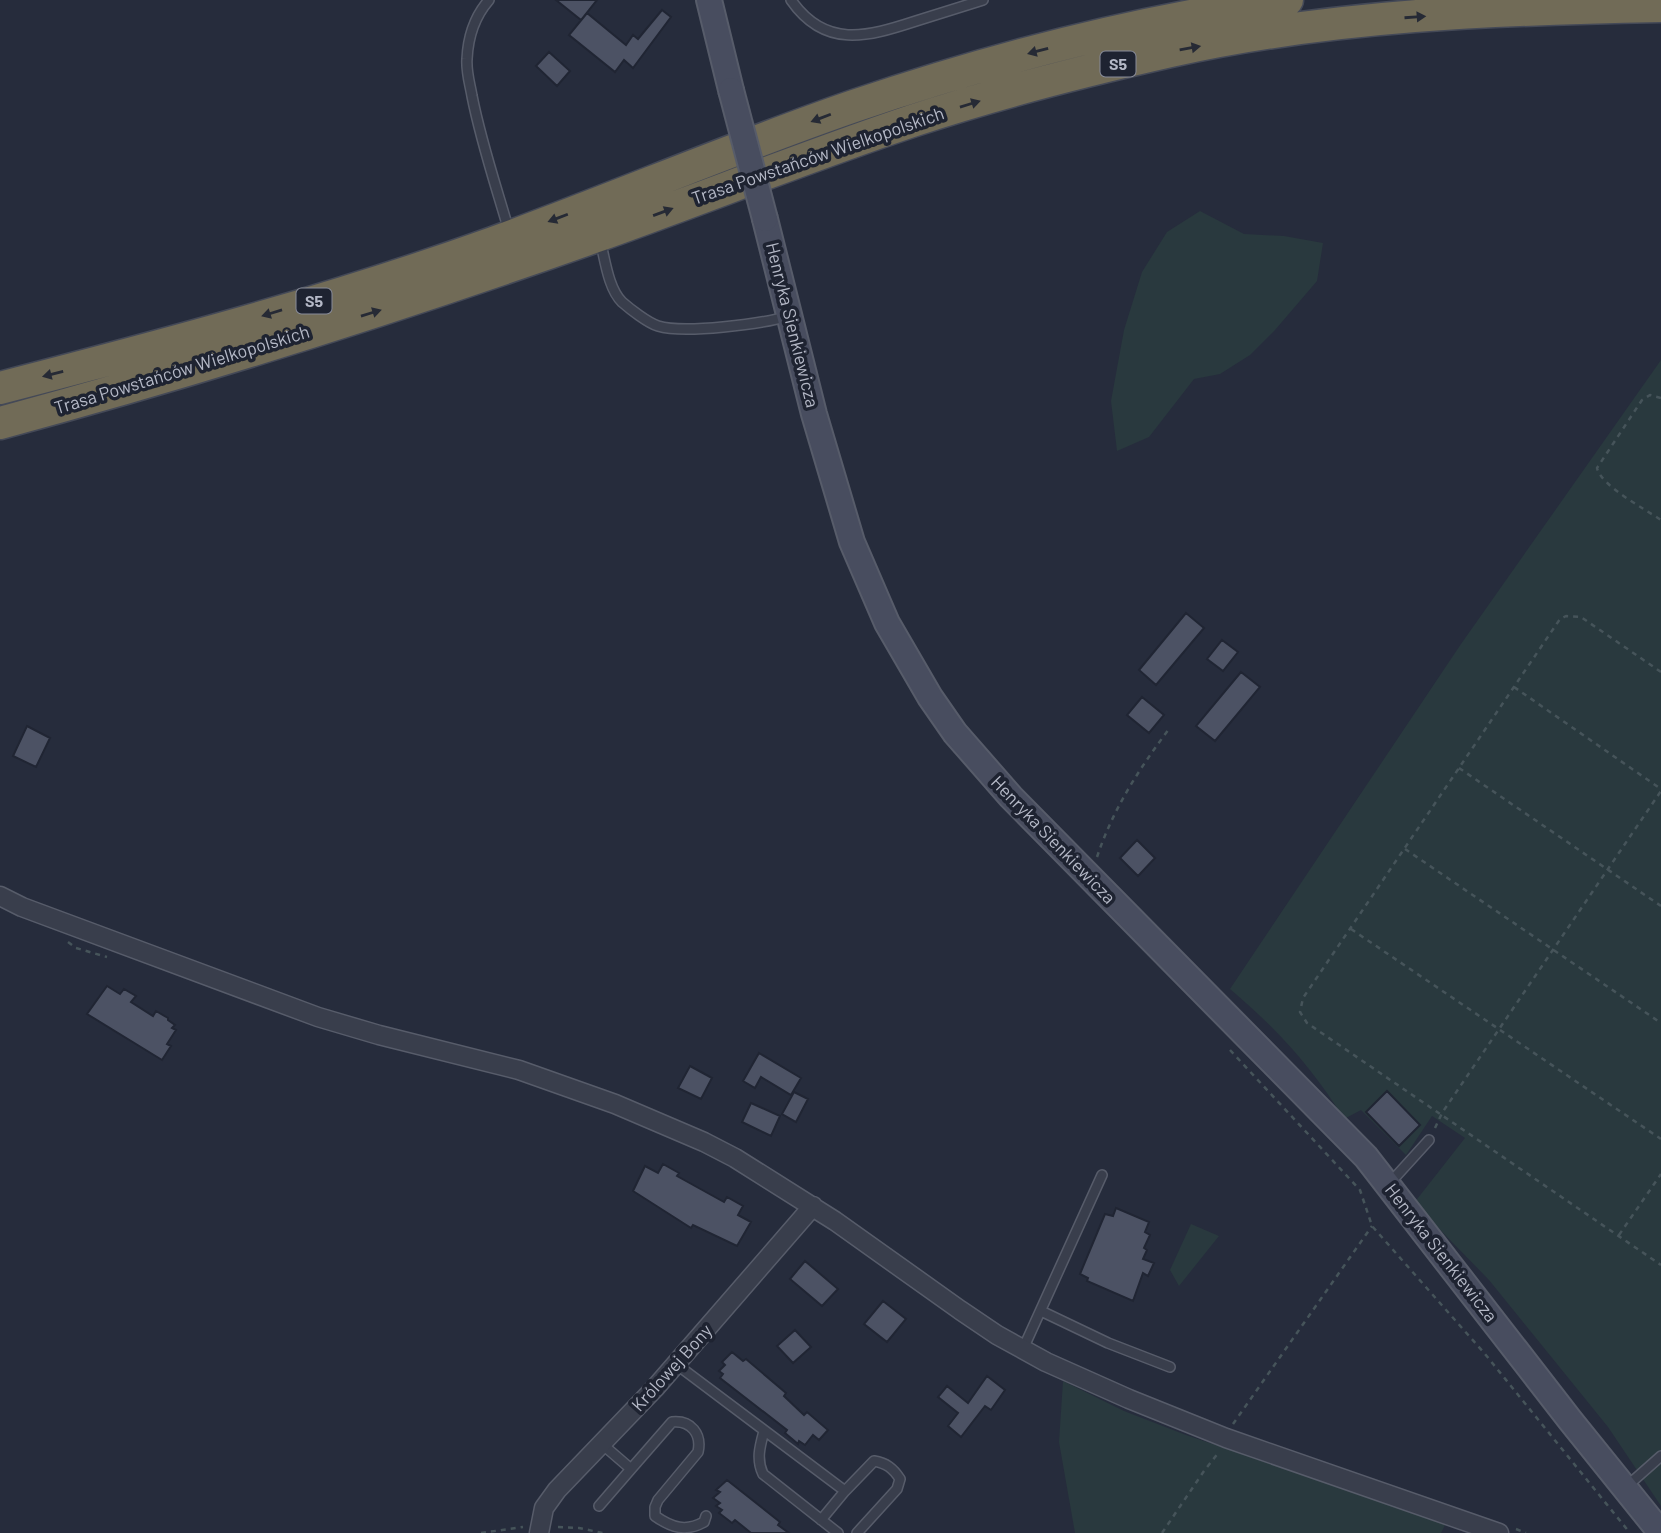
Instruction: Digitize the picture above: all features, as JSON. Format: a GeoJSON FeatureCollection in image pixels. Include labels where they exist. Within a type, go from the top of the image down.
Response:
{"type":"FeatureCollection","features":[{"type":"Feature","properties":{"kind":"highway","name":"Trasa Powstańców Wielkopolskich"},"geometry":{"type":"LineString","coordinates":[[0,388],[188,338],[379,281],[511,236],[854,106],[987,65],[1104,33],[1225,9],[1287,0]]}},
{"type":"Feature","properties":{"kind":"highway","name":"Trasa Powstańców Wielkopolskich"},"geometry":{"type":"LineString","coordinates":[[0,423],[130,388],[436,292],[915,120],[1033,85],[1175,50],[1275,32],[1393,18],[1521,9],[1661,6]]}},
{"type":"Feature","properties":{"kind":"street","name":"Henryka Sienkiewicza"},"geometry":{"type":"LineString","coordinates":[[709,0],[839,502],[852,542],[887,623],[930,697],[955,733],[1011,797],[1366,1157],[1661,1533]]}},
{"type":"Feature","properties":{"kind":"street"},"geometry":{"type":"LineString","coordinates":[[0,896],[22,907],[318,1017],[379,1035],[486,1060],[566,1084],[704,1142],[813,1206],[960,1310],[1023,1349],[1086,1380],[1226,1438],[1506,1531]]}},
{"type":"Feature","properties":{"kind":"street","name":"Królowej Bony"},"geometry":{"type":"LineString","coordinates":[[539,1533],[544,1508],[557,1490],[676,1364],[813,1206]]}},
{"type":"Feature","properties":{"kind":"lane"},"geometry":{"type":"LineString","coordinates":[[489,0],[481,9],[472,28],[466,60],[478,126],[511,236]]}},
{"type":"Feature","properties":{"kind":"lane"},"geometry":{"type":"LineString","coordinates":[[791,0],[802,15],[821,29],[853,36],[880,33],[983,0]]}},
{"type":"Feature","properties":{"kind":"lane"},"geometry":{"type":"LineString","coordinates":[[599,235],[610,281],[621,301],[660,327],[703,328],[789,316]]}},
{"type":"Feature","properties":{"kind":"lane"},"geometry":{"type":"LineString","coordinates":[[1388,1185],[1429,1140]]}},
{"type":"Feature","properties":{"kind":"lane"},"geometry":{"type":"LineString","coordinates":[[1023,1349],[1102,1175]]}},
{"type":"Feature","properties":{"kind":"lane"},"geometry":{"type":"LineString","coordinates":[[1041,1311],[1108,1343],[1170,1367]]}},
{"type":"Feature","properties":{"kind":"lane"},"geometry":{"type":"LineString","coordinates":[[676,1364],[845,1491]]}},
{"type":"Feature","properties":{"kind":"lane"},"geometry":{"type":"LineString","coordinates":[[599,1506],[672,1422],[681,1421],[697,1433],[700,1443],[698,1452],[658,1500],[655,1516],[669,1526],[682,1528],[694,1527],[704,1522],[706,1516]]}},
{"type":"Feature","properties":{"kind":"lane"},"geometry":{"type":"LineString","coordinates":[[764,1431],[759,1450],[759,1465],[763,1474],[838,1533]]}},
{"type":"Feature","properties":{"kind":"lane"},"geometry":{"type":"LineString","coordinates":[[601,1444],[631,1469]]}},
{"type":"Feature","properties":{"kind":"lane"},"geometry":{"type":"LineString","coordinates":[[1625,1488],[1661,1456]]}},
{"type":"Feature","properties":{"kind":"lane"},"geometry":{"type":"LineString","coordinates":[[821,1520],[874,1461],[884,1462],[895,1470],[900,1479],[897,1489],[857,1533]]}},
{"type":"Feature","properties":{"kind":"path"},"geometry":{"type":"LineString","coordinates":[[1661,398],[1650,395],[1642,400],[1597,468],[1599,476],[1609,485],[1661,520]]}},
{"type":"Feature","properties":{"kind":"path"},"geometry":{"type":"LineString","coordinates":[[1661,671],[1581,617],[1566,616],[1555,625],[1300,1006],[1302,1018],[1661,1265]]}},
{"type":"Feature","properties":{"kind":"path"},"geometry":{"type":"LineString","coordinates":[[1429,1140],[1442,1113],[1661,790],[1514,687]]}},
{"type":"Feature","properties":{"kind":"path"},"geometry":{"type":"LineString","coordinates":[[1096,884],[1097,857],[1105,833],[1124,794],[1169,729]]}},
{"type":"Feature","properties":{"kind":"path"},"geometry":{"type":"LineString","coordinates":[[1459,768],[1661,906]]}},
{"type":"Feature","properties":{"kind":"path"},"geometry":{"type":"LineString","coordinates":[[1405,849],[1661,1023]]}},
{"type":"Feature","properties":{"kind":"path"},"geometry":{"type":"LineString","coordinates":[[1351,929],[1661,1139]]}},
{"type":"Feature","properties":{"kind":"path"},"geometry":{"type":"LineString","coordinates":[[66,941],[76,948],[107,957]]}},
{"type":"Feature","properties":{"kind":"path"},"geometry":{"type":"LineString","coordinates":[[1619,1235],[1661,1174]]}},
{"type":"Feature","properties":{"kind":"path"},"geometry":{"type":"LineString","coordinates":[[1162,1533],[1203,1471],[1220,1451],[1230,1428],[1372,1226]]}},
{"type":"Feature","properties":{"kind":"path"},"geometry":{"type":"LineString","coordinates":[[1506,1531],[1526,1533]]}},
{"type":"Feature","properties":{"kind":"shaded area"},"geometry":{"type":"Polygon","coordinates":[[[1200,211],[1244,234],[1284,236],[1323,243],[1317,281],[1250,355],[1220,374],[1194,379],[1149,437],[1117,451],[1111,401],[1124,330],[1142,272],[1167,232],[1200,211]]]}},
{"type":"Feature","properties":{"kind":"shaded area"},"geometry":{"type":"Polygon","coordinates":[[[1661,360],[1661,1506],[1608,1427],[1489,1280],[1414,1203],[1465,1138],[1432,1116],[1406,1155],[1361,1110],[1344,1119],[1292,1049],[1263,1018],[1230,989],[1461,644],[1661,360]]]}},
{"type":"Feature","properties":{"kind":"shaded area"},"geometry":{"type":"Polygon","coordinates":[[[1191,1224],[1219,1236],[1179,1286],[1170,1270],[1191,1224]]]}},
{"type":"Feature","properties":{"kind":"shaded area"},"geometry":{"type":"Polygon","coordinates":[[[1063,1381],[1124,1411],[1186,1435],[1446,1523],[1441,1533],[1075,1533],[1059,1442],[1063,1381]]]}},
{"type":"Feature","properties":{"kind":"building"},"geometry":{"type":"Polygon","coordinates":[[[556,0],[597,0],[581,20],[556,0]]]}},
{"type":"Feature","properties":{"kind":"building"},"geometry":{"type":"Polygon","coordinates":[[[662,10],[671,17],[633,68],[624,60],[615,72],[569,35],[587,13],[626,45],[633,35],[638,39],[662,10]]]}},
{"type":"Feature","properties":{"kind":"building"},"geometry":{"type":"Polygon","coordinates":[[[549,52],[570,71],[557,86],[536,66],[549,52]]]}},
{"type":"Feature","properties":{"kind":"building"},"geometry":{"type":"Polygon","coordinates":[[[1186,613],[1204,628],[1156,685],[1139,670],[1186,613]]]}},
{"type":"Feature","properties":{"kind":"building"},"geometry":{"type":"Polygon","coordinates":[[[1222,640],[1238,652],[1223,671],[1207,659],[1222,640]]]}},
{"type":"Feature","properties":{"kind":"building"},"geometry":{"type":"Polygon","coordinates":[[[1241,672],[1260,687],[1215,741],[1196,726],[1241,672]]]}},
{"type":"Feature","properties":{"kind":"building"},"geometry":{"type":"Polygon","coordinates":[[[1142,697],[1164,715],[1149,733],[1127,715],[1142,697]]]}},
{"type":"Feature","properties":{"kind":"building"},"geometry":{"type":"Polygon","coordinates":[[[27,726],[50,738],[36,767],[13,756],[27,726]]]}},
{"type":"Feature","properties":{"kind":"building"},"geometry":{"type":"Polygon","coordinates":[[[1137,840],[1155,858],[1138,876],[1120,858],[1137,840]]]}},
{"type":"Feature","properties":{"kind":"building"},"geometry":{"type":"Polygon","coordinates":[[[107,986],[120,994],[124,989],[136,996],[131,1002],[153,1016],[156,1011],[175,1025],[172,1028],[176,1030],[167,1044],[171,1046],[162,1060],[87,1014],[107,986]]]}},
{"type":"Feature","properties":{"kind":"building"},"geometry":{"type":"Polygon","coordinates":[[[759,1053],[801,1078],[791,1095],[761,1077],[755,1088],[743,1081],[759,1053]]]}},
{"type":"Feature","properties":{"kind":"building"},"geometry":{"type":"Polygon","coordinates":[[[690,1066],[712,1078],[701,1099],[678,1088],[690,1066]]]}},
{"type":"Feature","properties":{"kind":"building"},"geometry":{"type":"Polygon","coordinates":[[[1387,1091],[1420,1125],[1399,1146],[1366,1112],[1387,1091]]]}},
{"type":"Feature","properties":{"kind":"building"},"geometry":{"type":"Polygon","coordinates":[[[794,1092],[808,1099],[796,1122],[782,1114],[794,1092]]]}},
{"type":"Feature","properties":{"kind":"building"},"geometry":{"type":"Polygon","coordinates":[[[751,1103],[780,1116],[771,1136],[742,1122],[751,1103]]]}},
{"type":"Feature","properties":{"kind":"building"},"geometry":{"type":"Polygon","coordinates":[[[663,1164],[679,1173],[677,1176],[724,1202],[727,1197],[743,1206],[738,1215],[751,1222],[737,1246],[693,1225],[691,1228],[633,1191],[645,1166],[658,1173],[663,1164]]]}},
{"type":"Feature","properties":{"kind":"building"},"geometry":{"type":"Polygon","coordinates":[[[1116,1208],[1149,1222],[1145,1232],[1150,1235],[1144,1248],[1147,1250],[1143,1259],[1154,1263],[1148,1276],[1143,1273],[1133,1301],[1087,1281],[1088,1278],[1080,1274],[1105,1214],[1113,1216],[1116,1208]]]}},
{"type":"Feature","properties":{"kind":"building"},"geometry":{"type":"Polygon","coordinates":[[[805,1261],[838,1289],[822,1306],[790,1279],[805,1261]]]}},
{"type":"Feature","properties":{"kind":"building"},"geometry":{"type":"Polygon","coordinates":[[[883,1301],[906,1319],[887,1342],[864,1324],[883,1301]]]}},
{"type":"Feature","properties":{"kind":"building"},"geometry":{"type":"Polygon","coordinates":[[[795,1330],[811,1347],[793,1363],[777,1346],[795,1330]]]}},
{"type":"Feature","properties":{"kind":"building"},"geometry":{"type":"Polygon","coordinates":[[[732,1352],[743,1361],[746,1359],[786,1393],[784,1396],[804,1415],[807,1412],[828,1430],[819,1440],[813,1435],[805,1445],[799,1441],[798,1444],[785,1433],[787,1430],[720,1378],[723,1374],[719,1371],[725,1365],[722,1362],[732,1352]]]}},
{"type":"Feature","properties":{"kind":"building"},"geometry":{"type":"Polygon","coordinates":[[[987,1376],[1005,1390],[991,1410],[985,1406],[961,1437],[948,1426],[958,1413],[938,1397],[947,1386],[968,1403],[987,1376]]]}},
{"type":"Feature","properties":{"kind":"building"},"geometry":{"type":"Polygon","coordinates":[[[727,1480],[780,1522],[778,1525],[789,1533],[751,1533],[735,1520],[732,1523],[719,1513],[722,1510],[716,1506],[720,1503],[713,1498],[720,1492],[716,1490],[727,1480]]]}}]}
